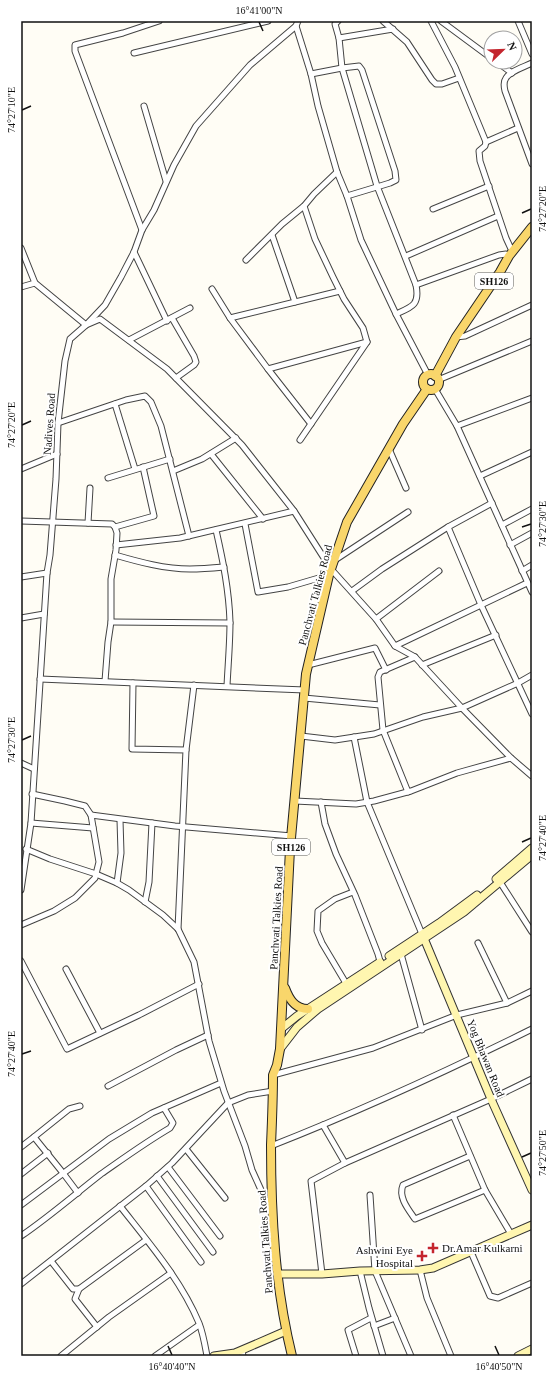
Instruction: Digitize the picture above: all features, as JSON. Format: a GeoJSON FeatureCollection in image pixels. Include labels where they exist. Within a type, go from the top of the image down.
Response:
{"type":"FeatureCollection","features":[{"type":"Feature","properties":{"kind":"main road","name":"SH126"},"geometry":{"type":"LineString","coordinates":[[456,337],[500,272],[511,253],[532,227]]}},
{"type":"Feature","properties":{"kind":"main road"},"geometry":{"type":"LineString","coordinates":[[434,377],[438,385],[431,389],[424,386],[423,381],[434,377],[456,337]]}},
{"type":"Feature","properties":{"kind":"main road","name":"Panchvati Talkies Road"},"geometry":{"type":"LineString","coordinates":[[286,1331],[277,1274],[272,1216],[271,1146],[273,1075],[277,1065],[280,1049],[292,836],[306,674],[330,572],[347,522],[403,424],[431,389]]}},
{"type":"Feature","properties":{"kind":"main road"},"geometry":{"type":"LineString","coordinates":[[381,964],[401,954],[482,891],[532,848]]}},
{"type":"Feature","properties":{"kind":"main road"},"geometry":{"type":"LineString","coordinates":[[281,1029],[297,1016],[348,986],[423,936],[464,912],[532,855]]}},
{"type":"Feature","properties":{"kind":"main road","name":"Yog Bhawan Road"},"geometry":{"type":"LineString","coordinates":[[423,936],[491,1099],[532,1190]]}},
{"type":"Feature","properties":{"kind":"main road"},"geometry":{"type":"LineString","coordinates":[[284,983],[289,998],[294,1004],[308,1009]]}},
{"type":"Feature","properties":{"kind":"main road"},"geometry":{"type":"LineString","coordinates":[[280,1049],[304,1020],[348,986]]}},
{"type":"Feature","properties":{"kind":"main road"},"geometry":{"type":"LineString","coordinates":[[277,1274],[322,1274],[360,1271],[420,1270],[433,1268],[532,1225]]}},
{"type":"Feature","properties":{"kind":"main road","name":"SH126"},"geometry":{"type":"LineString","coordinates":[[286,1331],[292,1356]]}},
{"type":"Feature","properties":{"kind":"main road"},"geometry":{"type":"LineString","coordinates":[[214,1356],[242,1353],[286,1331]]}},
{"type":"Feature","properties":{"kind":"main road"},"geometry":{"type":"LineString","coordinates":[[518,1356],[532,1349]]}},
{"type":"Feature","properties":{"kind":"street"},"geometry":{"type":"LineString","coordinates":[[142,230],[75,51],[75,45],[159,21]]}},
{"type":"Feature","properties":{"kind":"street"},"geometry":{"type":"LineString","coordinates":[[134,53],[268,21]]}},
{"type":"Feature","properties":{"kind":"street"},"geometry":{"type":"LineString","coordinates":[[338,21],[335,24],[339,38],[342,68],[377,186],[406,256],[416,285],[417,300],[414,305],[396,314]]}},
{"type":"Feature","properties":{"kind":"street"},"geometry":{"type":"LineString","coordinates":[[383,21],[407,42],[436,84],[442,84],[459,78]]}},
{"type":"Feature","properties":{"kind":"street"},"geometry":{"type":"LineString","coordinates":[[431,21],[459,78],[486,142]]}},
{"type":"Feature","properties":{"kind":"street"},"geometry":{"type":"LineString","coordinates":[[441,21],[483,52]]}},
{"type":"Feature","properties":{"kind":"street"},"geometry":{"type":"LineString","coordinates":[[518,21],[532,54]]}},
{"type":"Feature","properties":{"kind":"street"},"geometry":{"type":"LineString","coordinates":[[297,23],[318,106],[337,172],[347,196],[361,240],[396,314],[434,377],[532,341]]}},
{"type":"Feature","properties":{"kind":"street","name":"Nadives Road"},"geometry":{"type":"LineString","coordinates":[[21,890],[24,847],[31,822],[58,423],[64,361],[70,339],[104,306],[134,252],[142,230],[154,210],[174,165],[196,126],[250,65],[297,23]]}},
{"type":"Feature","properties":{"kind":"street"},"geometry":{"type":"LineString","coordinates":[[339,38],[393,29]]}},
{"type":"Feature","properties":{"kind":"street"},"geometry":{"type":"LineString","coordinates":[[532,63],[505,78],[504,84],[505,91],[532,164]]}},
{"type":"Feature","properties":{"kind":"street"},"geometry":{"type":"LineString","coordinates":[[311,74],[360,66],[395,171],[396,180],[347,196]]}},
{"type":"Feature","properties":{"kind":"street"},"geometry":{"type":"LineString","coordinates":[[508,70],[512,73]]}},
{"type":"Feature","properties":{"kind":"street"},"geometry":{"type":"LineString","coordinates":[[144,106],[166,182]]}},
{"type":"Feature","properties":{"kind":"street"},"geometry":{"type":"LineString","coordinates":[[416,285],[499,255],[511,253],[480,161],[480,151],[485,146],[486,142],[518,128]]}},
{"type":"Feature","properties":{"kind":"street"},"geometry":{"type":"LineString","coordinates":[[246,260],[304,206],[337,172]]}},
{"type":"Feature","properties":{"kind":"street"},"geometry":{"type":"LineString","coordinates":[[433,209],[489,186]]}},
{"type":"Feature","properties":{"kind":"street"},"geometry":{"type":"LineString","coordinates":[[304,206],[315,239],[340,291],[363,328],[367,342]]}},
{"type":"Feature","properties":{"kind":"street"},"geometry":{"type":"LineString","coordinates":[[406,256],[498,216]]}},
{"type":"Feature","properties":{"kind":"street"},"geometry":{"type":"LineString","coordinates":[[272,235],[295,302]]}},
{"type":"Feature","properties":{"kind":"street"},"geometry":{"type":"LineString","coordinates":[[21,248],[35,283],[86,325],[100,319],[167,369],[236,438],[294,511],[330,572],[352,591],[376,619],[396,646],[415,657],[511,758],[532,776]]}},
{"type":"Feature","properties":{"kind":"street"},"geometry":{"type":"LineString","coordinates":[[134,252],[167,321]]}},
{"type":"Feature","properties":{"kind":"street"},"geometry":{"type":"LineString","coordinates":[[21,287],[35,283]]}},
{"type":"Feature","properties":{"kind":"street"},"geometry":{"type":"LineString","coordinates":[[212,289],[230,318],[311,424]]}},
{"type":"Feature","properties":{"kind":"street"},"geometry":{"type":"LineString","coordinates":[[230,318],[340,291]]}},
{"type":"Feature","properties":{"kind":"street"},"geometry":{"type":"LineString","coordinates":[[456,337],[465,336],[532,305]]}},
{"type":"Feature","properties":{"kind":"street"},"geometry":{"type":"LineString","coordinates":[[129,340],[190,308]]}},
{"type":"Feature","properties":{"kind":"street"},"geometry":{"type":"LineString","coordinates":[[172,318],[196,362],[176,378]]}},
{"type":"Feature","properties":{"kind":"street"},"geometry":{"type":"LineString","coordinates":[[268,369],[367,342]]}},
{"type":"Feature","properties":{"kind":"street"},"geometry":{"type":"LineString","coordinates":[[300,440],[367,342]]}},
{"type":"Feature","properties":{"kind":"street"},"geometry":{"type":"LineString","coordinates":[[431,389],[457,426],[532,592]]}},
{"type":"Feature","properties":{"kind":"street"},"geometry":{"type":"LineString","coordinates":[[58,423],[126,400],[145,396],[151,402],[157,416],[170,459],[189,536]]}},
{"type":"Feature","properties":{"kind":"street"},"geometry":{"type":"LineString","coordinates":[[457,426],[532,398]]}},
{"type":"Feature","properties":{"kind":"street"},"geometry":{"type":"LineString","coordinates":[[115,404],[135,469]]}},
{"type":"Feature","properties":{"kind":"street"},"geometry":{"type":"LineString","coordinates":[[173,471],[211,454],[236,438]]}},
{"type":"Feature","properties":{"kind":"street"},"geometry":{"type":"LineString","coordinates":[[389,449],[406,488]]}},
{"type":"Feature","properties":{"kind":"street"},"geometry":{"type":"LineString","coordinates":[[480,476],[532,452]]}},
{"type":"Feature","properties":{"kind":"street"},"geometry":{"type":"LineString","coordinates":[[21,469],[57,454]]}},
{"type":"Feature","properties":{"kind":"street"},"geometry":{"type":"LineString","coordinates":[[211,454],[262,519]]}},
{"type":"Feature","properties":{"kind":"street"},"geometry":{"type":"LineString","coordinates":[[108,478],[170,459]]}},
{"type":"Feature","properties":{"kind":"street"},"geometry":{"type":"LineString","coordinates":[[115,527],[154,516],[143,467]]}},
{"type":"Feature","properties":{"kind":"street"},"geometry":{"type":"LineString","coordinates":[[88,523],[90,488]]}},
{"type":"Feature","properties":{"kind":"street"},"geometry":{"type":"LineString","coordinates":[[352,591],[382,569],[448,528],[492,503]]}},
{"type":"Feature","properties":{"kind":"street"},"geometry":{"type":"LineString","coordinates":[[502,525],[532,509]]}},
{"type":"Feature","properties":{"kind":"street"},"geometry":{"type":"LineString","coordinates":[[116,545],[189,536],[245,524],[294,511]]}},
{"type":"Feature","properties":{"kind":"street"},"geometry":{"type":"LineString","coordinates":[[334,560],[408,512]]}},
{"type":"Feature","properties":{"kind":"street"},"geometry":{"type":"LineString","coordinates":[[21,521],[112,524],[115,527],[117,533],[111,579],[112,622],[108,642],[105,681]]}},
{"type":"Feature","properties":{"kind":"street"},"geometry":{"type":"LineString","coordinates":[[245,524],[258,592],[288,587],[330,572]]}},
{"type":"Feature","properties":{"kind":"street"},"geometry":{"type":"LineString","coordinates":[[448,528],[481,605],[532,714]]}},
{"type":"Feature","properties":{"kind":"street"},"geometry":{"type":"LineString","coordinates":[[216,530],[228,592],[230,623],[227,686]]}},
{"type":"Feature","properties":{"kind":"street"},"geometry":{"type":"LineString","coordinates":[[510,544],[532,533]]}},
{"type":"Feature","properties":{"kind":"street"},"geometry":{"type":"LineString","coordinates":[[115,556],[172,568],[189,569],[224,567]]}},
{"type":"Feature","properties":{"kind":"street"},"geometry":{"type":"LineString","coordinates":[[522,571],[532,565]]}},
{"type":"Feature","properties":{"kind":"street"},"geometry":{"type":"LineString","coordinates":[[376,619],[439,571]]}},
{"type":"Feature","properties":{"kind":"street"},"geometry":{"type":"LineString","coordinates":[[21,577],[47,573]]}},
{"type":"Feature","properties":{"kind":"street"},"geometry":{"type":"LineString","coordinates":[[396,646],[527,583]]}},
{"type":"Feature","properties":{"kind":"street"},"geometry":{"type":"LineString","coordinates":[[21,618],[44,614]]}},
{"type":"Feature","properties":{"kind":"street"},"geometry":{"type":"LineString","coordinates":[[112,622],[230,623]]}},
{"type":"Feature","properties":{"kind":"street"},"geometry":{"type":"LineString","coordinates":[[422,665],[496,635]]}},
{"type":"Feature","properties":{"kind":"street"},"geometry":{"type":"LineString","coordinates":[[308,665],[375,648],[386,670]]}},
{"type":"Feature","properties":{"kind":"street"},"geometry":{"type":"LineString","coordinates":[[408,792],[383,730],[378,677],[380,672],[415,657]]}},
{"type":"Feature","properties":{"kind":"street"},"geometry":{"type":"LineString","coordinates":[[300,736],[335,740],[374,734],[423,717],[462,708],[518,683],[532,675]]}},
{"type":"Feature","properties":{"kind":"street"},"geometry":{"type":"LineString","coordinates":[[40,679],[227,686],[304,694],[380,705]]}},
{"type":"Feature","properties":{"kind":"street"},"geometry":{"type":"LineString","coordinates":[[133,683],[132,749],[186,750]]}},
{"type":"Feature","properties":{"kind":"street"},"geometry":{"type":"LineString","coordinates":[[178,929],[184,826],[186,750],[194,685]]}},
{"type":"Feature","properties":{"kind":"street"},"geometry":{"type":"LineString","coordinates":[[354,737],[367,802],[423,936]]}},
{"type":"Feature","properties":{"kind":"street"},"geometry":{"type":"LineString","coordinates":[[295,801],[356,804],[367,802],[408,792],[457,773],[511,758]]}},
{"type":"Feature","properties":{"kind":"street"},"geometry":{"type":"LineString","coordinates":[[21,763],[34,769]]}},
{"type":"Feature","properties":{"kind":"street"},"geometry":{"type":"LineString","coordinates":[[21,925],[54,911],[75,898],[95,878],[99,862],[91,815],[85,806],[65,800],[32,794]]}},
{"type":"Feature","properties":{"kind":"street"},"geometry":{"type":"LineString","coordinates":[[321,802],[325,824],[336,854],[353,892],[381,964]]}},
{"type":"Feature","properties":{"kind":"street"},"geometry":{"type":"LineString","coordinates":[[91,815],[120,820],[292,836]]}},
{"type":"Feature","properties":{"kind":"street"},"geometry":{"type":"LineString","coordinates":[[117,883],[121,853],[120,820]]}},
{"type":"Feature","properties":{"kind":"street"},"geometry":{"type":"LineString","coordinates":[[31,822],[93,828]]}},
{"type":"Feature","properties":{"kind":"street"},"geometry":{"type":"LineString","coordinates":[[145,902],[149,876],[152,823]]}},
{"type":"Feature","properties":{"kind":"street"},"geometry":{"type":"LineString","coordinates":[[24,847],[50,859],[96,874],[117,883],[163,915],[178,929],[194,962],[208,1035],[221,1083],[245,1146],[252,1170],[272,1216]]}},
{"type":"Feature","properties":{"kind":"street"},"geometry":{"type":"LineString","coordinates":[[500,882],[532,932]]}},
{"type":"Feature","properties":{"kind":"street"},"geometry":{"type":"LineString","coordinates":[[348,986],[322,943],[317,931],[318,911],[335,899],[353,892]]}},
{"type":"Feature","properties":{"kind":"street"},"geometry":{"type":"LineString","coordinates":[[478,943],[507,1003]]}},
{"type":"Feature","properties":{"kind":"street"},"geometry":{"type":"LineString","coordinates":[[401,954],[422,1030]]}},
{"type":"Feature","properties":{"kind":"street"},"geometry":{"type":"LineString","coordinates":[[21,961],[67,1049],[139,1015],[199,984]]}},
{"type":"Feature","properties":{"kind":"street"},"geometry":{"type":"LineString","coordinates":[[66,969],[100,1033]]}},
{"type":"Feature","properties":{"kind":"street"},"geometry":{"type":"LineString","coordinates":[[273,1075],[374,1048],[457,1015],[507,1003],[532,991]]}},
{"type":"Feature","properties":{"kind":"street"},"geometry":{"type":"LineString","coordinates":[[271,1146],[323,1125],[475,1058],[532,1029]]}},
{"type":"Feature","properties":{"kind":"street"},"geometry":{"type":"LineString","coordinates":[[108,1086],[208,1035]]}},
{"type":"Feature","properties":{"kind":"street"},"geometry":{"type":"LineString","coordinates":[[322,1274],[311,1181],[345,1162],[491,1099],[532,1079]]}},
{"type":"Feature","properties":{"kind":"street"},"geometry":{"type":"LineString","coordinates":[[21,1205],[109,1138],[152,1113],[221,1083]]}},
{"type":"Feature","properties":{"kind":"street"},"geometry":{"type":"LineString","coordinates":[[21,1284],[146,1186],[186,1149],[228,1103],[248,1095],[273,1091]]}},
{"type":"Feature","properties":{"kind":"street"},"geometry":{"type":"LineString","coordinates":[[21,1147],[69,1109],[80,1106]]}},
{"type":"Feature","properties":{"kind":"street"},"geometry":{"type":"LineString","coordinates":[[21,1236],[100,1175],[139,1147],[170,1128],[173,1124],[164,1108]]}},
{"type":"Feature","properties":{"kind":"street"},"geometry":{"type":"LineString","coordinates":[[453,1115],[485,1190],[511,1234]]}},
{"type":"Feature","properties":{"kind":"street"},"geometry":{"type":"LineString","coordinates":[[323,1125],[345,1162]]}},
{"type":"Feature","properties":{"kind":"street"},"geometry":{"type":"LineString","coordinates":[[34,1137],[78,1193]]}},
{"type":"Feature","properties":{"kind":"street"},"geometry":{"type":"LineString","coordinates":[[186,1149],[225,1198]]}},
{"type":"Feature","properties":{"kind":"street"},"geometry":{"type":"LineString","coordinates":[[21,1174],[48,1153]]}},
{"type":"Feature","properties":{"kind":"street"},"geometry":{"type":"LineString","coordinates":[[470,1156],[403,1185],[401,1190],[403,1200],[415,1219],[485,1190]]}},
{"type":"Feature","properties":{"kind":"street"},"geometry":{"type":"LineString","coordinates":[[168,1166],[220,1236]]}},
{"type":"Feature","properties":{"kind":"street"},"geometry":{"type":"LineString","coordinates":[[157,1176],[213,1252]]}},
{"type":"Feature","properties":{"kind":"street"},"geometry":{"type":"LineString","coordinates":[[146,1186],[201,1262]]}},
{"type":"Feature","properties":{"kind":"street"},"geometry":{"type":"LineString","coordinates":[[370,1195],[375,1271],[411,1356]]}},
{"type":"Feature","properties":{"kind":"street"},"geometry":{"type":"LineString","coordinates":[[120,1206],[171,1272],[185,1295],[199,1325],[208,1356]]}},
{"type":"Feature","properties":{"kind":"street"},"geometry":{"type":"LineString","coordinates":[[97,1327],[75,1299],[79,1289],[146,1240]]}},
{"type":"Feature","properties":{"kind":"street"},"geometry":{"type":"LineString","coordinates":[[471,1252],[490,1296],[498,1298],[532,1283]]}},
{"type":"Feature","properties":{"kind":"street"},"geometry":{"type":"LineString","coordinates":[[51,1261],[73,1289],[79,1289]]}},
{"type":"Feature","properties":{"kind":"street"},"geometry":{"type":"LineString","coordinates":[[420,1270],[427,1298],[450,1356]]}},
{"type":"Feature","properties":{"kind":"street"},"geometry":{"type":"LineString","coordinates":[[360,1271],[371,1318],[383,1356]]}},
{"type":"Feature","properties":{"kind":"street"},"geometry":{"type":"LineString","coordinates":[[61,1356],[171,1272]]}},
{"type":"Feature","properties":{"kind":"street"},"geometry":{"type":"LineString","coordinates":[[356,1356],[348,1330],[371,1318]]}},
{"type":"Feature","properties":{"kind":"street"},"geometry":{"type":"LineString","coordinates":[[374,1326],[395,1318]]}},
{"type":"Feature","properties":{"kind":"street"},"geometry":{"type":"LineString","coordinates":[[155,1356],[199,1325]]}},
{"type":"Feature","properties":{"kind":"place","name":"Dr.Amar Kulkarni"},"geometry":{"type":"Point","coordinates":[433,1248]}},
{"type":"Feature","properties":{"kind":"place","name":"Ashwini Eye Hospital"},"geometry":{"type":"Point","coordinates":[422,1256]}}]}
